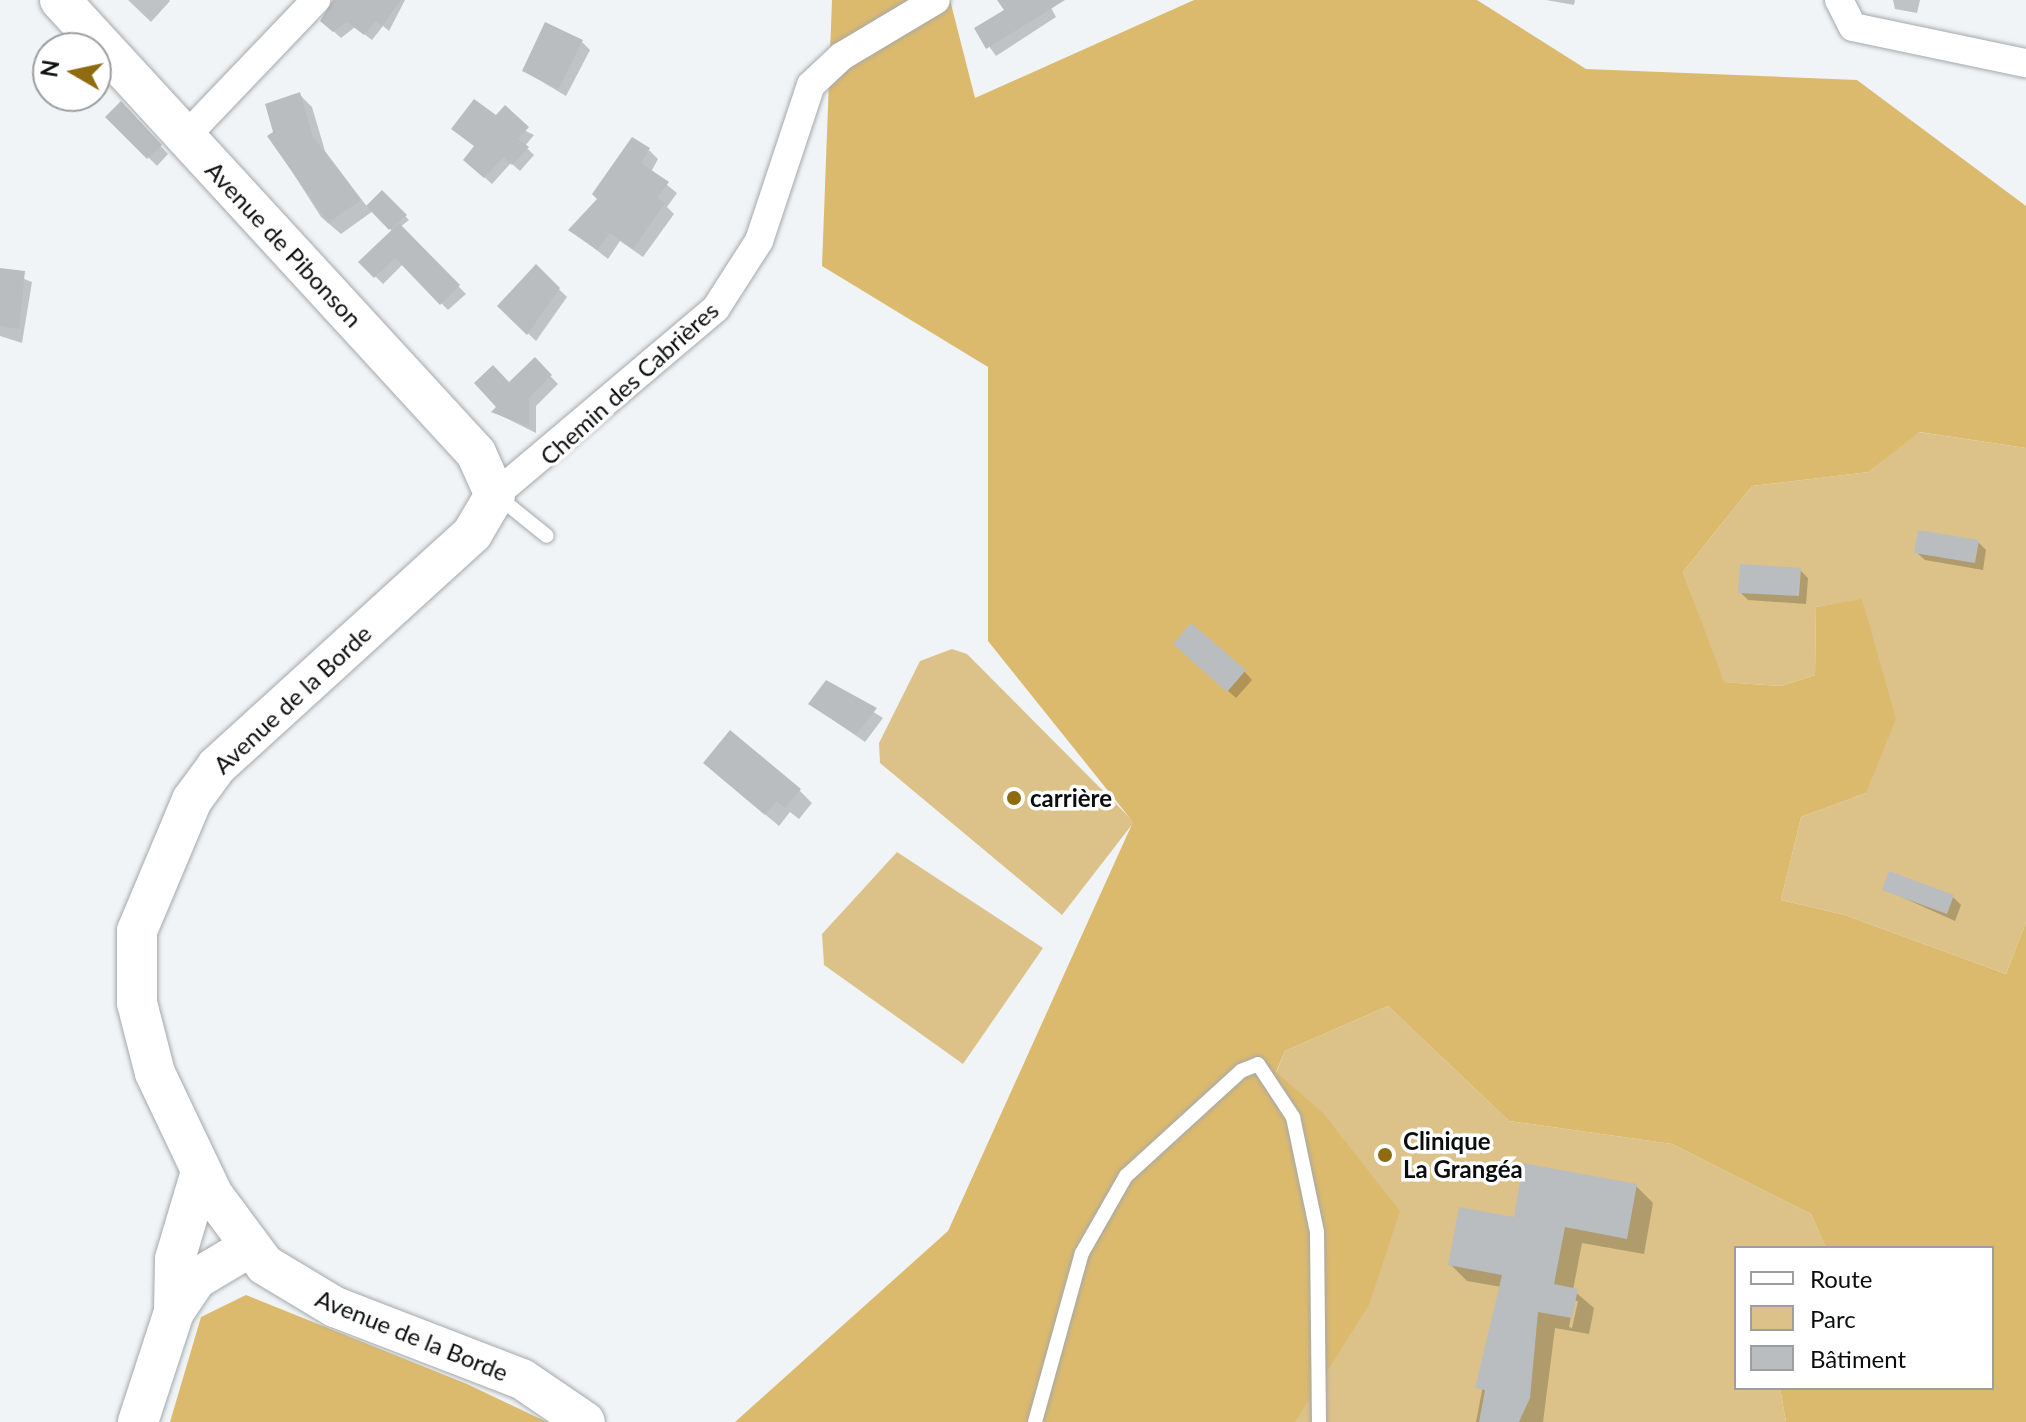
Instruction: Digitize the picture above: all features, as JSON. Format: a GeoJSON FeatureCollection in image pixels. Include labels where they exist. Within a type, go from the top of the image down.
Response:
{"type":"FeatureCollection","features":[{"type":"Feature","properties":{"kind":"street","name":"Avenue de Pibonson"},"geometry":{"type":"LineString","coordinates":[[60,0],[476,453],[495,495]]}},
{"type":"Feature","properties":{"kind":"street"},"geometry":{"type":"LineString","coordinates":[[185,137],[316,0]]}},
{"type":"Feature","properties":{"kind":"street","name":"Chemin des Cabrières"},"geometry":{"type":"LineString","coordinates":[[495,495],[716,308],[759,241],[811,85],[842,56],[936,0]]}},
{"type":"Feature","properties":{"kind":"street"},"geometry":{"type":"LineString","coordinates":[[1839,0],[1853,27],[2026,63]]}},
{"type":"Feature","properties":{"kind":"street","name":"Avenue de la Borde"},"geometry":{"type":"LineString","coordinates":[[495,495],[472,534],[217,766],[160,864],[137,931],[137,1003],[155,1073],[201,1172],[248,1248],[300,1289],[522,1379],[585,1422]]}},
{"type":"Feature","properties":{"kind":"street"},"geometry":{"type":"LineString","coordinates":[[174,1312],[175,1259],[201,1172]]}},
{"type":"Feature","properties":{"kind":"street"},"geometry":{"type":"LineString","coordinates":[[138,1422],[174,1312],[196,1279],[248,1248]]}},
{"type":"Feature","properties":{"kind":"lane"},"geometry":{"type":"LineString","coordinates":[[495,495],[547,536]]}},
{"type":"Feature","properties":{"kind":"lane"},"geometry":{"type":"LineString","coordinates":[[1035,1422],[1082,1253],[1126,1176],[1241,1071],[1258,1064],[1293,1117],[1317,1232],[1319,1422]]}},
{"type":"Feature","properties":{"kind":"green space"},"geometry":{"type":"Polygon","coordinates":[[[1918,432],[2026,448],[2026,922],[2006,974],[1845,915],[1781,900],[1801,817],[1866,793],[1862,600],[1816,607],[1815,675],[1781,686],[1723,682],[1683,572],[1752,486],[1869,472],[1918,432]]]}},
{"type":"Feature","properties":{"kind":"green space","name":"carrière"},"geometry":{"type":"Polygon","coordinates":[[[952,649],[967,654],[1134,822],[1062,915],[880,763],[879,743],[920,661],[952,649]]]}},
{"type":"Feature","properties":{"kind":"green space"},"geometry":{"type":"Polygon","coordinates":[[[897,852],[1043,948],[963,1064],[824,965],[822,934],[897,852]]]}},
{"type":"Feature","properties":{"kind":"green space"},"geometry":{"type":"Polygon","coordinates":[[[1388,1006],[1509,1121],[1672,1144],[1811,1214],[1825,1246],[1734,1246],[1734,1390],[1780,1390],[1786,1422],[1295,1422],[1276,1073],[1285,1051],[1388,1006]]]}},
{"type":"Feature","properties":{"kind":"shaded area"},"geometry":{"type":"Polygon","coordinates":[[[832,0],[950,0],[975,98],[1194,0],[1477,0],[1586,69],[1857,80],[2026,206],[2026,448],[1919,432],[1869,472],[1752,486],[1683,572],[1724,682],[1781,686],[1815,675],[1816,607],[1862,599],[1896,719],[1866,793],[1801,817],[1781,900],[1845,915],[2006,974],[2026,922],[2026,1422],[1786,1422],[1780,1390],[1994,1390],[1994,1246],[1825,1246],[1811,1214],[1672,1144],[1509,1121],[1388,1006],[1285,1051],[1276,1072],[1323,1113],[1400,1211],[1369,1305],[1295,1422],[735,1422],[948,1231],[1133,822],[988,641],[988,367],[822,266],[832,0]]]}},
{"type":"Feature","properties":{"kind":"shaded area"},"geometry":{"type":"Polygon","coordinates":[[[246,1295],[467,1384],[547,1422],[170,1422],[201,1317],[246,1295]]]}},
{"type":"Feature","properties":{"kind":"building"},"geometry":{"type":"Polygon","coordinates":[[[333,0],[401,0],[382,26],[375,21],[364,35],[347,22],[333,32],[320,21],[333,0]]]}},
{"type":"Feature","properties":{"kind":"building"},"geometry":{"type":"Polygon","coordinates":[[[997,0],[1065,0],[986,49],[974,28],[1004,10],[997,0]]]}},
{"type":"Feature","properties":{"kind":"building"},"geometry":{"type":"Polygon","coordinates":[[[545,22],[583,40],[558,89],[522,71],[545,22]]]}},
{"type":"Feature","properties":{"kind":"building"},"geometry":{"type":"Polygon","coordinates":[[[300,92],[313,137],[361,200],[328,223],[267,136],[273,132],[265,104],[300,92]]]}},
{"type":"Feature","properties":{"kind":"building"},"geometry":{"type":"Polygon","coordinates":[[[474,99],[496,115],[505,105],[529,127],[518,139],[529,147],[512,165],[503,157],[484,178],[463,160],[474,146],[451,129],[474,99]]]}},
{"type":"Feature","properties":{"kind":"building"},"geometry":{"type":"Polygon","coordinates":[[[121,101],[162,145],[147,159],[105,117],[121,101]]]}},
{"type":"Feature","properties":{"kind":"building"},"geometry":{"type":"Polygon","coordinates":[[[632,137],[650,148],[641,163],[669,182],[657,198],[665,203],[633,249],[610,233],[597,250],[568,230],[597,199],[592,194],[632,137]]]}},
{"type":"Feature","properties":{"kind":"building"},"geometry":{"type":"Polygon","coordinates":[[[382,190],[407,215],[389,230],[366,206],[382,190]]]}},
{"type":"Feature","properties":{"kind":"building"},"geometry":{"type":"Polygon","coordinates":[[[399,223],[460,285],[440,305],[395,258],[374,278],[358,262],[399,223]]]}},
{"type":"Feature","properties":{"kind":"building"},"geometry":{"type":"Polygon","coordinates":[[[536,264],[560,288],[527,335],[497,306],[536,264]]]}},
{"type":"Feature","properties":{"kind":"building"},"geometry":{"type":"Polygon","coordinates":[[[0,268],[25,271],[19,329],[0,326],[0,268]]]}},
{"type":"Feature","properties":{"kind":"building"},"geometry":{"type":"Polygon","coordinates":[[[535,357],[552,375],[529,398],[529,427],[491,412],[496,407],[474,383],[493,365],[509,382],[535,357]]]}},
{"type":"Feature","properties":{"kind":"building"},"geometry":{"type":"Polygon","coordinates":[[[1918,530],[1979,540],[1975,563],[1914,553],[1918,530]]]}},
{"type":"Feature","properties":{"kind":"building"},"geometry":{"type":"Polygon","coordinates":[[[1740,564],[1801,568],[1799,596],[1738,593],[1740,564]]]}},
{"type":"Feature","properties":{"kind":"building"},"geometry":{"type":"Polygon","coordinates":[[[1191,623],[1246,670],[1227,692],[1173,644],[1191,623]]]}},
{"type":"Feature","properties":{"kind":"building"},"geometry":{"type":"Polygon","coordinates":[[[826,680],[877,708],[856,735],[808,704],[826,680]]]}},
{"type":"Feature","properties":{"kind":"building"},"geometry":{"type":"Polygon","coordinates":[[[730,730],[801,789],[785,808],[777,801],[765,815],[703,763],[730,730]]]}},
{"type":"Feature","properties":{"kind":"building"},"geometry":{"type":"Polygon","coordinates":[[[1889,871],[1954,895],[1947,914],[1882,890],[1889,871]]]}},
{"type":"Feature","properties":{"kind":"building","name":"Clinique La Grangéa"},"geometry":{"type":"Polygon","coordinates":[[[1523,1163],[1637,1184],[1627,1239],[1565,1227],[1554,1284],[1578,1289],[1572,1318],[1538,1312],[1530,1398],[1519,1422],[1479,1422],[1485,1390],[1475,1388],[1502,1275],[1448,1265],[1459,1207],[1514,1217],[1523,1163]]]}},
{"type":"Feature","properties":{"kind":"place","name":"carrière"},"geometry":{"type":"Point","coordinates":[1014,798]}},
{"type":"Feature","properties":{"kind":"place","name":"Clinique La Grangéa"},"geometry":{"type":"Point","coordinates":[1385,1155]}}]}
